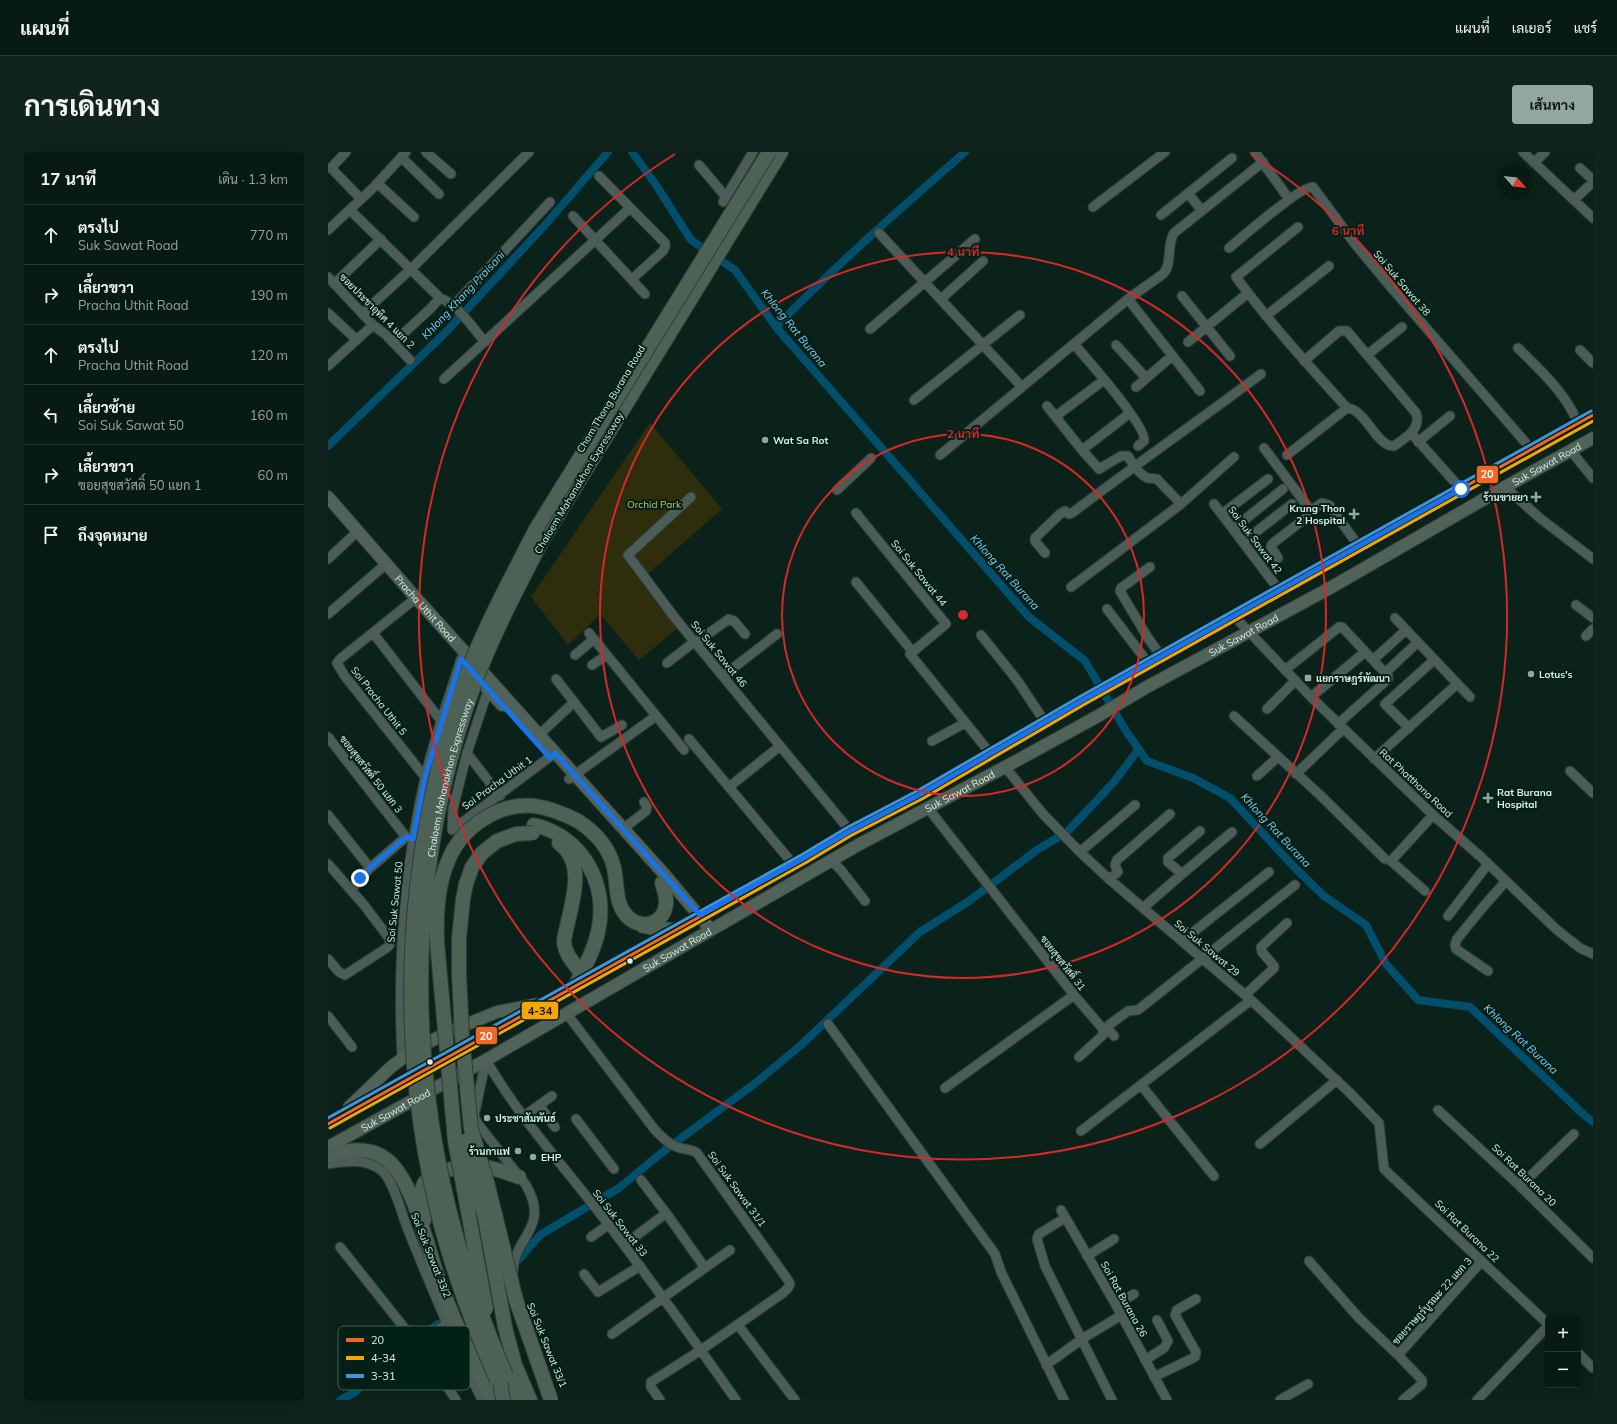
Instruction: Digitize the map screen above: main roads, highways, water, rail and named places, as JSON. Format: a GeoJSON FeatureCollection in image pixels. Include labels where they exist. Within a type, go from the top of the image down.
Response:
{"type":"FeatureCollection","features":[{"type":"Feature","properties":{"kind":"highway","name":"Chaloem Mahanakhon Expressway"},"geometry":{"type":"LineString","coordinates":[[518,1400],[502,1378],[465,1303],[443,1230],[426,1157],[415,1080],[411,1011],[412,944],[420,867],[431,801],[461,691],[479,644],[503,592],[536,530],[769,152]]}},
{"type":"Feature","properties":{"kind":"highway","name":"Chaloem Mahanakhon Expressway"},"geometry":{"type":"LineString","coordinates":[[505,1400],[502,1378],[474,1297],[451,1221],[435,1145],[425,1076],[422,1001],[423,943],[430,866],[441,804],[471,695],[491,643],[514,595],[546,534],[781,152]]}},
{"type":"Feature","properties":{"kind":"highway"},"geometry":{"type":"LineString","coordinates":[[505,1400],[455,1141],[437,952],[439,896],[445,870],[455,846],[472,828],[486,818],[509,809],[526,806],[550,809],[578,821],[596,835],[607,850],[614,867],[620,906],[625,914],[635,922],[651,928],[674,930]]}},
{"type":"Feature","properties":{"kind":"highway"},"geometry":{"type":"LineString","coordinates":[[530,1400],[515,1365],[505,1327],[484,1212],[468,1160],[463,1134],[452,986],[451,927],[457,881],[463,865],[472,851],[485,839],[500,830],[516,825],[534,829],[549,829],[570,842],[586,860],[596,884],[600,902],[599,927],[593,949],[575,986]]}},
{"type":"Feature","properties":{"kind":"highway"},"geometry":{"type":"LineString","coordinates":[[551,1400],[516,1300],[487,1182],[471,1129],[462,1036],[459,986],[459,952],[462,908],[466,884],[472,867],[482,853],[497,841],[534,829],[556,842],[568,852],[573,861],[576,878],[564,945],[568,954],[581,973]]}},
{"type":"Feature","properties":{"kind":"highway"},"geometry":{"type":"LineString","coordinates":[[635,922],[640,924],[651,924],[659,919],[663,914],[666,899],[662,883]]}},
{"type":"Feature","properties":{"kind":"highway"},"geometry":{"type":"LineString","coordinates":[[328,1155],[355,1150],[377,1154],[386,1159],[397,1170],[405,1182],[438,1278],[457,1326]]}},
{"type":"Feature","properties":{"kind":"highway"},"geometry":{"type":"LineString","coordinates":[[426,1240],[423,1186],[427,1179],[432,1175],[445,1171],[483,1166],[519,1177]]}},
{"type":"Feature","properties":{"kind":"highway"},"geometry":{"type":"LineString","coordinates":[[470,1358],[492,1400]]}},
{"type":"Feature","properties":{"kind":"main road","name":"Suk Sawat Road"},"geometry":{"type":"LineString","coordinates":[[332,1122],[850,831],[919,795],[1161,656],[1593,415]]}},
{"type":"Feature","properties":{"kind":"main road","name":"Suk Sawat Road"},"geometry":{"type":"LineString","coordinates":[[328,1147],[486,1060],[832,861],[928,808],[1005,768],[1146,688],[1330,588],[1593,438]]}},
{"type":"Feature","properties":{"kind":"main road","name":"Pracha Uthit Road"},"geometry":{"type":"LineString","coordinates":[[328,496],[355,533],[488,690],[553,756],[662,883],[696,917]]}},
{"type":"Feature","properties":{"kind":"main road","name":"Pracha Uthit Road"},"geometry":{"type":"LineString","coordinates":[[328,507],[355,533]]}},
{"type":"Feature","properties":{"kind":"main road"},"geometry":{"type":"LineString","coordinates":[[1317,569],[1330,588]]}},
{"type":"Feature","properties":{"kind":"main road","name":"Pracha Uthit Road"},"geometry":{"type":"LineString","coordinates":[[413,600],[477,664],[539,735],[553,756]]}},
{"type":"Feature","properties":{"kind":"main road","name":"Pracha Uthit Road"},"geometry":{"type":"LineString","coordinates":[[572,777],[623,829],[696,917]]}},
{"type":"Feature","properties":{"kind":"main road"},"geometry":{"type":"LineString","coordinates":[[696,917],[708,933]]}},
{"type":"Feature","properties":{"kind":"main road"},"geometry":{"type":"LineString","coordinates":[[332,1122],[391,1066],[415,1049],[453,1030],[497,1012],[523,1006],[544,1004]]}},
{"type":"Feature","properties":{"kind":"waterway","name":"Khlong Khang Praisani"},"geometry":{"type":"LineString","coordinates":[[328,446],[446,332],[545,225],[608,152]]}},
{"type":"Feature","properties":{"kind":"waterway","name":"Khlong Rat Burana"},"geometry":{"type":"LineString","coordinates":[[632,152],[656,185],[691,240],[735,270],[776,327],[1029,617],[1085,661],[1126,731],[1147,761],[1193,778],[1230,798],[1295,868],[1324,896],[1366,925],[1386,964],[1418,1000],[1470,1007],[1593,1122]]}},
{"type":"Feature","properties":{"kind":"waterway"},"geometry":{"type":"LineString","coordinates":[[776,327],[845,259],[965,152]]}},
{"type":"Feature","properties":{"kind":"waterway"},"geometry":{"type":"LineString","coordinates":[[514,1265],[540,1235],[619,1188],[660,1154],[758,1081],[801,1045],[920,932],[969,901],[1037,850],[1067,832],[1113,783],[1139,749]]}},
{"type":"Feature","properties":{"kind":"waterway"},"geometry":{"type":"LineString","coordinates":[[340,1400],[357,1390]]}},
{"type":"Feature","properties":{"kind":"place","name":"Wat Sa Rot"},"geometry":{"type":"Point","coordinates":[765,440]}},
{"type":"Feature","properties":{"kind":"place","name":"ร้านขายยา"},"geometry":{"type":"Point","coordinates":[1536,497]}},
{"type":"Feature","properties":{"kind":"place","name":"Krung Thon 2 Hospital"},"geometry":{"type":"Point","coordinates":[1354,514]}},
{"type":"Feature","properties":{"kind":"place","name":"Lotus's"},"geometry":{"type":"Point","coordinates":[1531,674]}},
{"type":"Feature","properties":{"kind":"place","name":"แยกราษฎร์พัฒนา"},"geometry":{"type":"Point","coordinates":[1308,678]}},
{"type":"Feature","properties":{"kind":"place","name":"Rat Burana Hospital"},"geometry":{"type":"Point","coordinates":[1488,798]}},
{"type":"Feature","properties":{"kind":"place","name":"ประชาสัมพันธ์"},"geometry":{"type":"Point","coordinates":[487,1118]}},
{"type":"Feature","properties":{"kind":"place","name":"ร้านกาแฟ"},"geometry":{"type":"Point","coordinates":[518,1151]}},
{"type":"Feature","properties":{"kind":"place","name":"EHP"},"geometry":{"type":"Point","coordinates":[533,1157]}},
{"type":"Feature","properties":{"kind":"park label","name":"Orchid Park"},"geometry":{"type":"Point","coordinates":[654,504]}}]}
